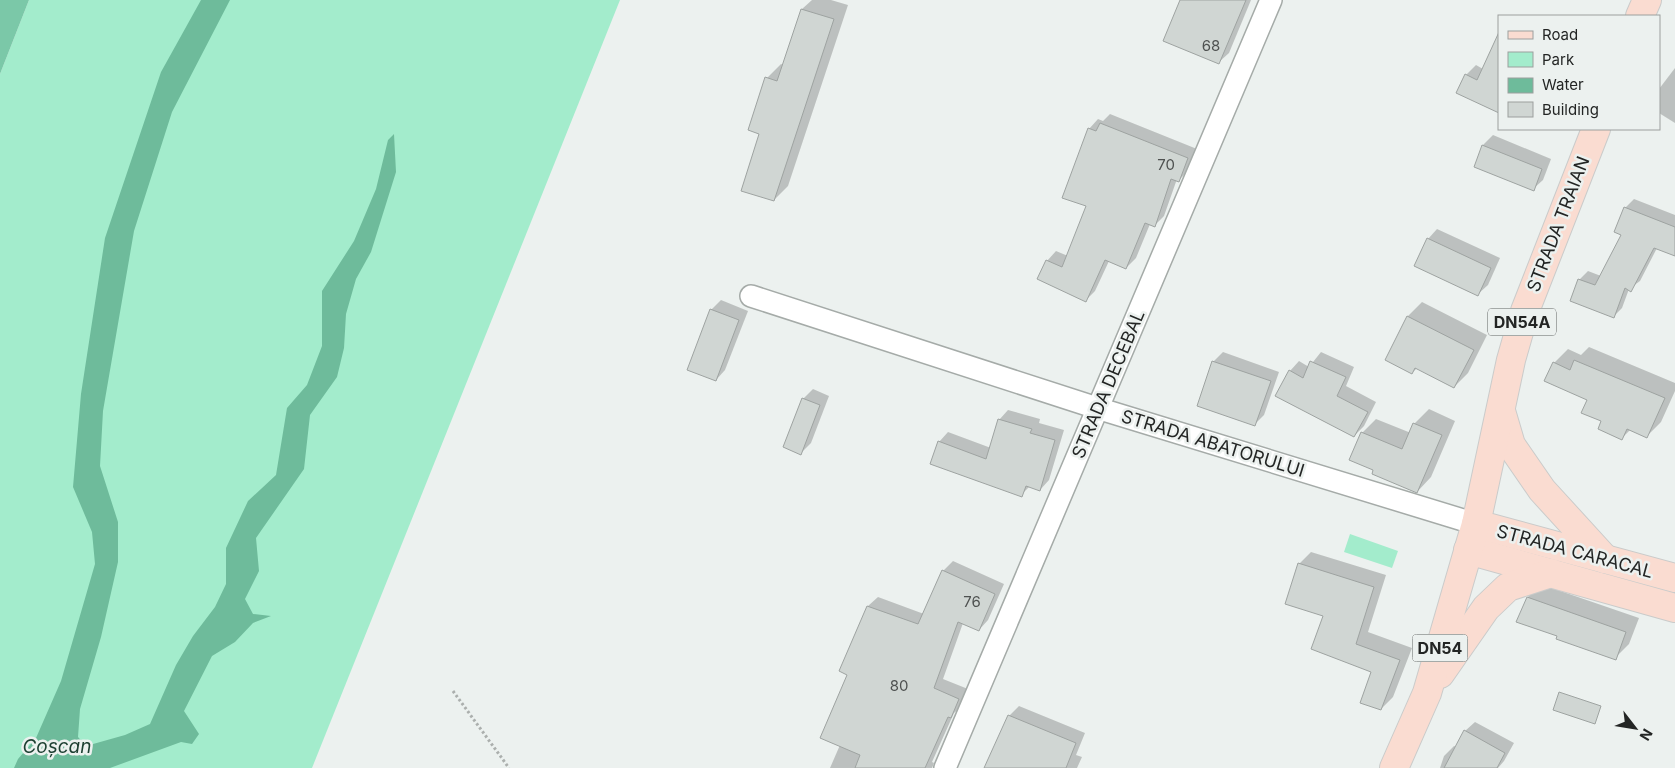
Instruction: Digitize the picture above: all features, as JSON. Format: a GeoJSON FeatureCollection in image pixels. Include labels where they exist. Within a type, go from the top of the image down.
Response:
{"type":"FeatureCollection","features":[{"type":"Feature","properties":{"kind":"main road"},"geometry":{"type":"LineString","coordinates":[[1640,15],[1647,0]]}},
{"type":"Feature","properties":{"kind":"main road","name":"STRADA TRAIAN"},"geometry":{"type":"LineString","coordinates":[[1476,524],[1500,409],[1525,311],[1596,130]]}},
{"type":"Feature","properties":{"kind":"main road"},"geometry":{"type":"LineString","coordinates":[[1500,409],[1511,445],[1542,490],[1605,559]]}},
{"type":"Feature","properties":{"kind":"main road","name":"DN54"},"geometry":{"type":"LineString","coordinates":[[1394,768],[1427,693],[1476,524]]}},
{"type":"Feature","properties":{"kind":"main road","name":"STRADA CARACAL"},"geometry":{"type":"LineString","coordinates":[[1476,524],[1675,578]]}},
{"type":"Feature","properties":{"kind":"main road"},"geometry":{"type":"LineString","coordinates":[[1468,550],[1675,608]]}},
{"type":"Feature","properties":{"kind":"main road"},"geometry":{"type":"LineString","coordinates":[[1427,693],[1486,608],[1508,587],[1551,573]]}},
{"type":"Feature","properties":{"kind":"street","name":"STRADA DECEBAL"},"geometry":{"type":"LineString","coordinates":[[945,768],[1271,0]]}},
{"type":"Feature","properties":{"kind":"street","name":"STRADA ABATORULUI"},"geometry":{"type":"LineString","coordinates":[[751,296],[1098,408],[1476,524]]}},
{"type":"Feature","properties":{"kind":"path"},"geometry":{"type":"LineString","coordinates":[[453,691],[509,768]]}},
{"type":"Feature","properties":{"kind":"green space"},"geometry":{"type":"Polygon","coordinates":[[[29,0],[620,0],[312,768],[0,768],[0,74],[29,0]]]}},
{"type":"Feature","properties":{"kind":"green space"},"geometry":{"type":"Polygon","coordinates":[[[1350,534],[1398,551],[1392,568],[1344,552],[1350,534]]]}},
{"type":"Feature","properties":{"kind":"shaded area"},"geometry":{"type":"Polygon","coordinates":[[[0,0],[29,0],[0,74],[0,0]]]}},
{"type":"Feature","properties":{"kind":"water","name":"Coșcan"},"geometry":{"type":"Polygon","coordinates":[[[201,0],[230,0],[172,112],[134,231],[103,411],[100,466],[118,522],[118,562],[101,637],[80,709],[78,737],[86,746],[125,735],[150,724],[176,665],[193,636],[215,607],[226,584],[226,548],[248,501],[276,475],[287,408],[307,385],[322,346],[322,291],[354,241],[376,189],[388,140],[394,134],[396,172],[371,252],[356,279],[346,314],[344,348],[337,377],[310,415],[304,469],[256,538],[259,571],[245,599],[253,614],[271,616],[253,623],[235,642],[212,656],[184,711],[199,734],[192,744],[181,742],[110,768],[14,768],[18,759],[36,738],[61,681],[95,564],[92,532],[73,487],[81,394],[105,238],[161,72],[201,0]]]}},
{"type":"Feature","properties":{"kind":"building"},"geometry":{"type":"Polygon","coordinates":[[[1180,0],[1246,0],[1219,64],[1163,41],[1180,0]]]}},
{"type":"Feature","properties":{"kind":"building"},"geometry":{"type":"Polygon","coordinates":[[[801,9],[834,19],[774,201],[741,191],[759,134],[748,130],[765,77],[777,81],[801,9]]]}},
{"type":"Feature","properties":{"kind":"building"},"geometry":{"type":"Polygon","coordinates":[[[1498,34],[1498,113],[1456,93],[1465,74],[1477,80],[1498,34]]]}},
{"type":"Feature","properties":{"kind":"building"},"geometry":{"type":"Polygon","coordinates":[[[1100,123],[1188,158],[1179,182],[1171,179],[1155,227],[1145,223],[1126,269],[1105,260],[1086,302],[1037,279],[1046,260],[1062,267],[1086,206],[1062,198],[1088,128],[1096,131],[1100,123]]]}},
{"type":"Feature","properties":{"kind":"building"},"geometry":{"type":"Polygon","coordinates":[[[1482,145],[1542,169],[1534,191],[1474,167],[1482,145]]]}},
{"type":"Feature","properties":{"kind":"building"},"geometry":{"type":"Polygon","coordinates":[[[1624,207],[1675,227],[1675,256],[1654,248],[1631,292],[1625,288],[1614,318],[1570,301],[1578,279],[1595,285],[1621,235],[1614,232],[1624,207]]]}},
{"type":"Feature","properties":{"kind":"building"},"geometry":{"type":"Polygon","coordinates":[[[1427,238],[1491,268],[1478,296],[1414,266],[1427,238]]]}},
{"type":"Feature","properties":{"kind":"building"},"geometry":{"type":"Polygon","coordinates":[[[710,309],[739,320],[716,381],[687,370],[710,309]]]}},
{"type":"Feature","properties":{"kind":"building"},"geometry":{"type":"Polygon","coordinates":[[[1407,316],[1474,350],[1454,388],[1415,368],[1412,374],[1385,360],[1407,316]]]}},
{"type":"Feature","properties":{"kind":"building"},"geometry":{"type":"Polygon","coordinates":[[[1574,360],[1665,398],[1647,438],[1627,429],[1622,440],[1598,429],[1601,421],[1581,413],[1587,400],[1544,381],[1553,362],[1570,370],[1574,360]]]}},
{"type":"Feature","properties":{"kind":"building"},"geometry":{"type":"Polygon","coordinates":[[[1212,361],[1271,381],[1255,426],[1197,406],[1212,361]]]}},
{"type":"Feature","properties":{"kind":"building"},"geometry":{"type":"Polygon","coordinates":[[[1310,361],[1346,377],[1337,396],[1368,412],[1354,437],[1275,396],[1289,370],[1303,378],[1310,361]]]}},
{"type":"Feature","properties":{"kind":"building"},"geometry":{"type":"Polygon","coordinates":[[[802,398],[820,405],[801,455],[783,447],[802,398]]]}},
{"type":"Feature","properties":{"kind":"building"},"geometry":{"type":"Polygon","coordinates":[[[998,419],[1032,429],[1030,433],[1055,440],[1040,491],[1026,486],[1022,497],[930,464],[938,441],[986,459],[998,419]]]}},
{"type":"Feature","properties":{"kind":"building"},"geometry":{"type":"Polygon","coordinates":[[[1413,423],[1442,435],[1417,493],[1372,474],[1373,470],[1349,460],[1361,432],[1402,449],[1413,423]]]}},
{"type":"Feature","properties":{"kind":"building"},"geometry":{"type":"Polygon","coordinates":[[[1298,563],[1374,587],[1356,644],[1400,660],[1381,710],[1360,703],[1371,672],[1311,649],[1323,616],[1285,604],[1298,563]]]}},
{"type":"Feature","properties":{"kind":"building"},"geometry":{"type":"Polygon","coordinates":[[[942,570],[995,594],[979,631],[958,622],[934,688],[959,699],[951,718],[948,717],[925,768],[855,768],[860,755],[820,738],[847,675],[839,671],[867,606],[918,624],[942,570]]]}},
{"type":"Feature","properties":{"kind":"building"},"geometry":{"type":"Polygon","coordinates":[[[1527,597],[1626,632],[1616,660],[1556,639],[1557,636],[1516,622],[1527,597]]]}},
{"type":"Feature","properties":{"kind":"building"},"geometry":{"type":"Polygon","coordinates":[[[1559,692],[1601,706],[1595,724],[1553,710],[1559,692]]]}},
{"type":"Feature","properties":{"kind":"building"},"geometry":{"type":"Polygon","coordinates":[[[1008,715],[1076,743],[1066,768],[984,768],[1008,715]]]}},
{"type":"Feature","properties":{"kind":"building"},"geometry":{"type":"Polygon","coordinates":[[[1464,730],[1505,753],[1497,768],[1444,768],[1464,730]]]}}]}
